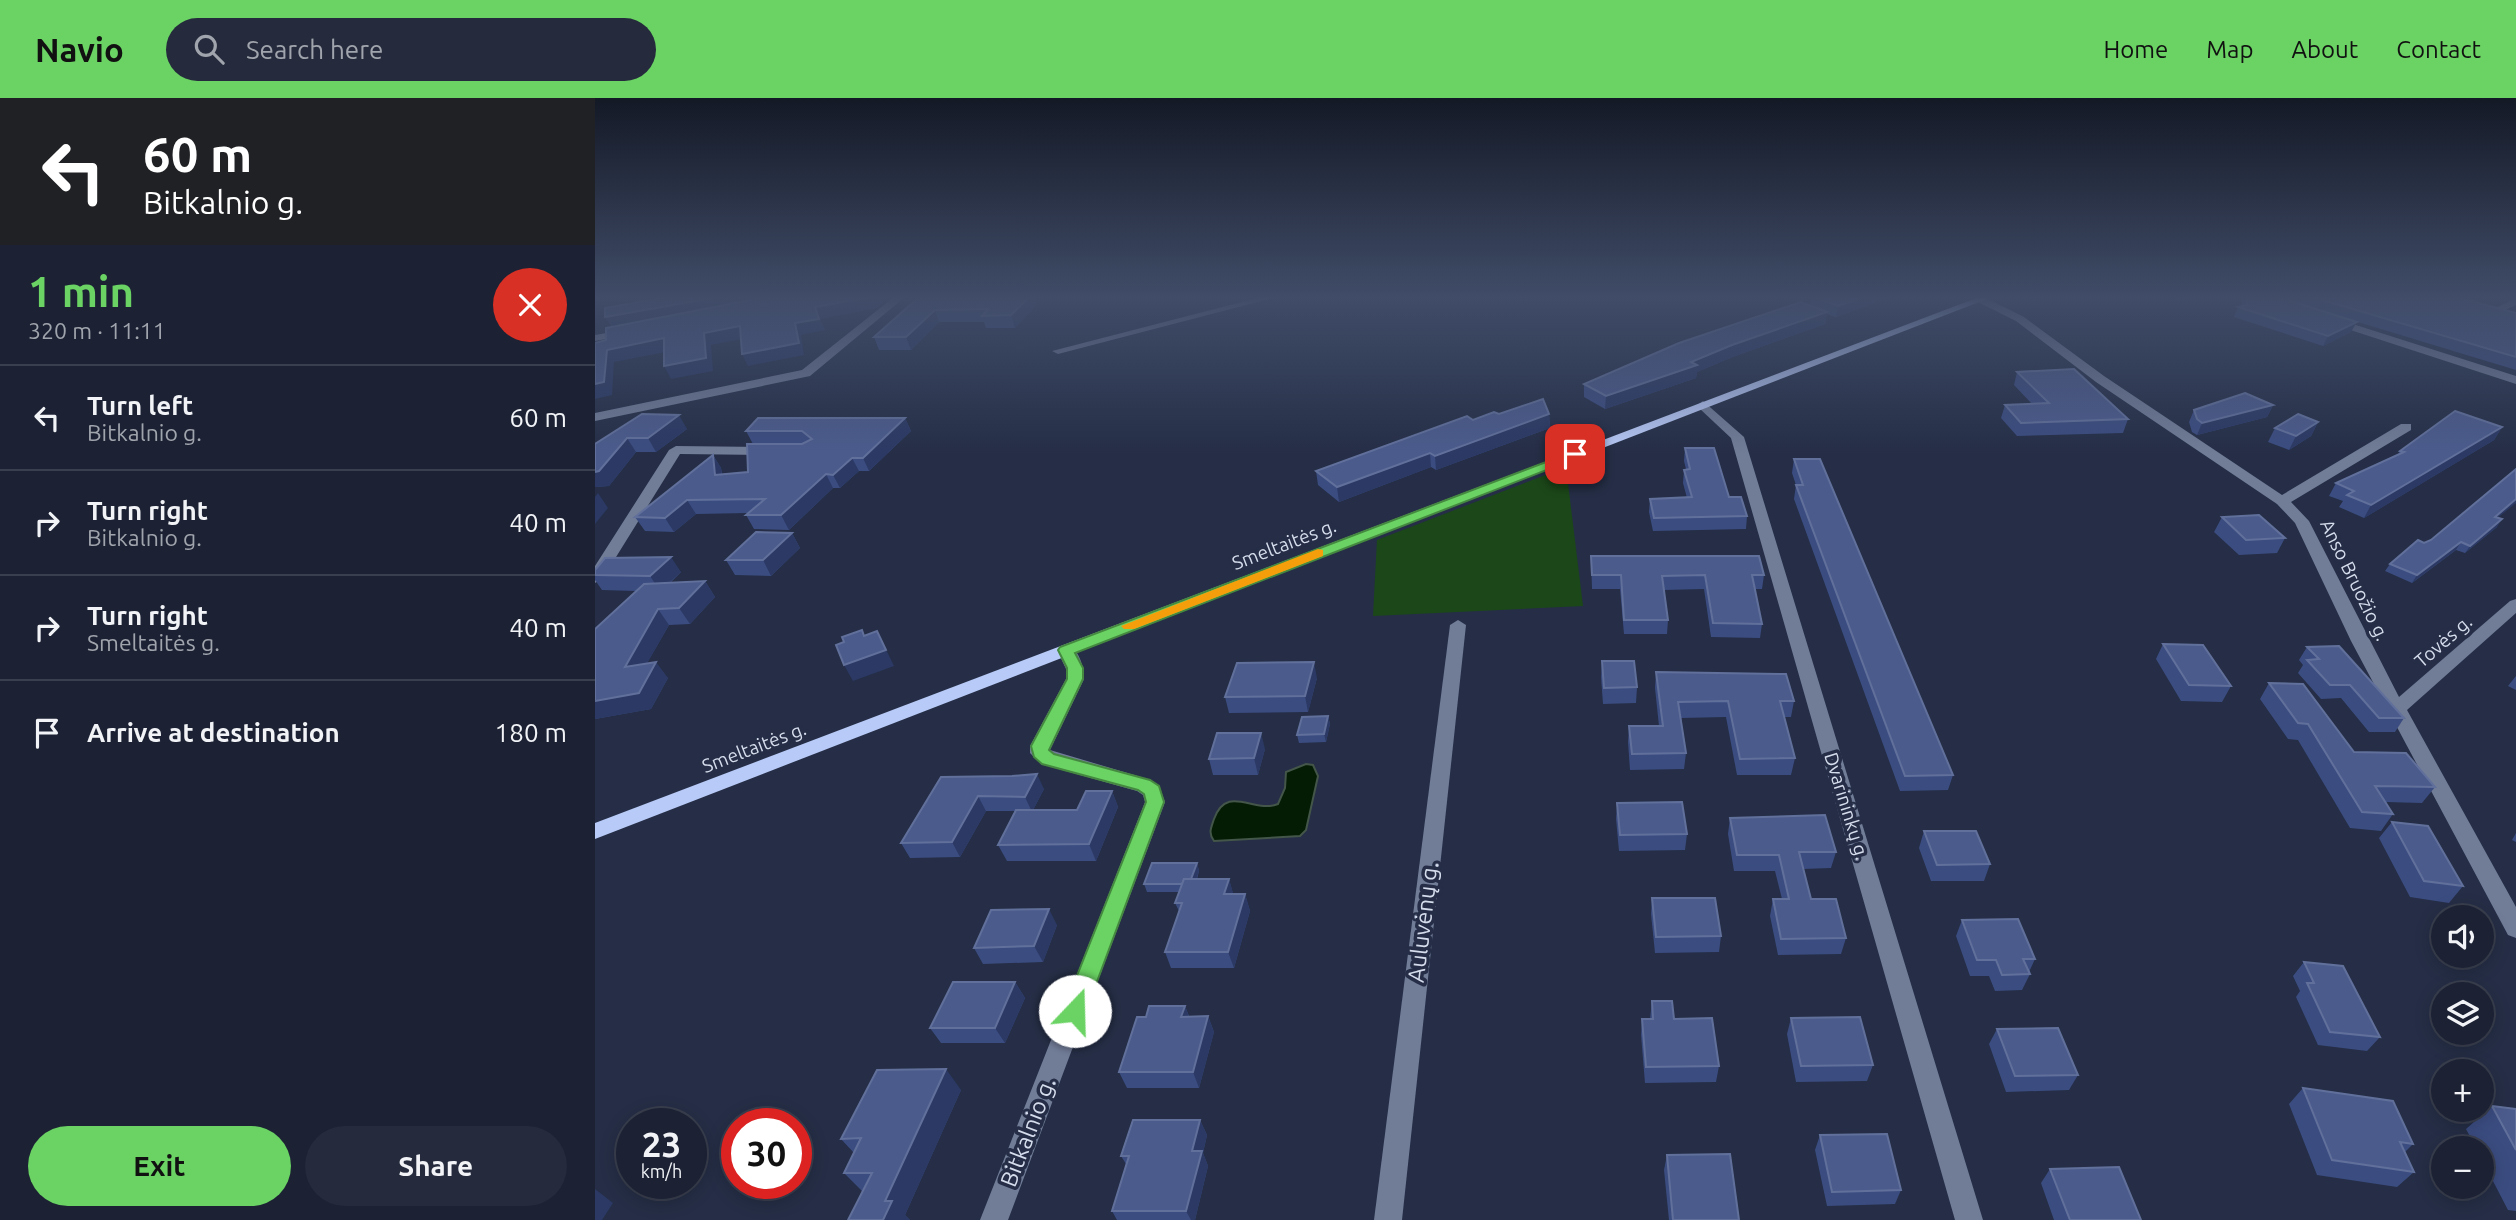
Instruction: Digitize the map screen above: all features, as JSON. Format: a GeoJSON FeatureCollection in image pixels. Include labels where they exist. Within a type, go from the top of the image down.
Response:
{"type":"FeatureCollection","features":[{"type":"Feature","properties":{"kind":"main road","name":"Smeltaitės g."},"geometry":{"type":"LineString","coordinates":[[595,831],[1849,349]]}},
{"type":"Feature","properties":{"kind":"street"},"geometry":{"type":"LineString","coordinates":[[595,417],[806,373],[835,349]]}},
{"type":"Feature","properties":{"kind":"street"},"geometry":{"type":"LineString","coordinates":[[1058,351],[1064,349]]}},
{"type":"Feature","properties":{"kind":"street","name":"Anso Bruožio g."},"geometry":{"type":"LineString","coordinates":[[2061,349],[2283,500],[2302,521],[2397,709],[2516,928]]}},
{"type":"Feature","properties":{"kind":"street"},"geometry":{"type":"LineString","coordinates":[[2422,349],[2516,380]]}},
{"type":"Feature","properties":{"kind":"street","name":"Dvarininkų g."},"geometry":{"type":"LineString","coordinates":[[1703,405],[1737,437],[1969,1220]]}},
{"type":"Feature","properties":{"kind":"street"},"geometry":{"type":"LineString","coordinates":[[2283,500],[2406,427]]}},
{"type":"Feature","properties":{"kind":"street"},"geometry":{"type":"LineString","coordinates":[[595,578],[676,450],[782,451]]}},
{"type":"Feature","properties":{"kind":"street","name":"Tovės g."},"geometry":{"type":"LineString","coordinates":[[2397,709],[2516,604]]}},
{"type":"Feature","properties":{"kind":"street","name":"Auluvėnų g."},"geometry":{"type":"LineString","coordinates":[[1388,1220],[1458,625]]}},
{"type":"Feature","properties":{"kind":"street","name":"Bitkalnio g."},"geometry":{"type":"LineString","coordinates":[[994,1220],[1155,802],[1152,791],[1144,785],[1048,759],[1041,753],[1040,746],[1075,679],[1075,668],[1066,650]]}},
{"type":"Feature","properties":{"kind":"green space"},"geometry":{"type":"Polygon","coordinates":[[[1566,467],[1583,606],[1373,616],[1377,540],[1566,467]]]}},
{"type":"Feature","properties":{"kind":"shaded area"},"geometry":{"type":"Polygon","coordinates":[[[1306,764],[1313,765],[1318,776],[1306,830],[1300,836],[1214,841],[1212,825],[1219,808],[1234,801],[1260,806],[1278,804],[1285,788],[1286,772],[1306,764]]]}},
{"type":"Feature","properties":{"kind":"building"},"geometry":{"type":"Polygon","coordinates":[[[595,349],[610,349],[607,350],[604,382],[595,384],[595,349]]]}},
{"type":"Feature","properties":{"kind":"building"},"geometry":{"type":"Polygon","coordinates":[[[664,349],[705,349],[706,358],[664,366],[664,349]]]}},
{"type":"Feature","properties":{"kind":"building"},"geometry":{"type":"Polygon","coordinates":[[[742,349],[766,349],[742,354],[742,349]]]}},
{"type":"Feature","properties":{"kind":"building"},"geometry":{"type":"Polygon","coordinates":[[[1664,349],[1721,349],[1691,362],[1697,365],[1606,396],[1584,384],[1664,349]]]}},
{"type":"Feature","properties":{"kind":"building"},"geometry":{"type":"Polygon","coordinates":[[[2490,349],[2516,349],[2516,357],[2490,349]]]}},
{"type":"Feature","properties":{"kind":"building"},"geometry":{"type":"Polygon","coordinates":[[[2074,369],[2128,419],[2021,423],[2005,405],[2049,403],[2017,372],[2074,369]]]}},
{"type":"Feature","properties":{"kind":"building"},"geometry":{"type":"Polygon","coordinates":[[[2245,393],[2273,405],[2202,423],[2197,419],[2194,410],[2245,393]]]}},
{"type":"Feature","properties":{"kind":"building"},"geometry":{"type":"Polygon","coordinates":[[[1543,399],[1549,414],[1435,456],[1430,453],[1337,487],[1316,471],[1467,416],[1473,420],[1543,399]]]}},
{"type":"Feature","properties":{"kind":"building"},"geometry":{"type":"Polygon","coordinates":[[[2455,411],[2502,427],[2371,505],[2347,495],[2354,491],[2336,483],[2404,452],[2400,451],[2455,411]]]}},
{"type":"Feature","properties":{"kind":"building"},"geometry":{"type":"Polygon","coordinates":[[[642,414],[679,415],[648,438],[627,438],[599,471],[595,472],[595,444],[642,414]]]}},
{"type":"Feature","properties":{"kind":"building"},"geometry":{"type":"Polygon","coordinates":[[[2298,414],[2318,422],[2296,436],[2275,428],[2298,414]]]}},
{"type":"Feature","properties":{"kind":"building"},"geometry":{"type":"Polygon","coordinates":[[[758,418],[905,418],[863,458],[852,458],[833,475],[826,474],[781,515],[746,515],[765,499],[687,500],[665,518],[635,517],[713,455],[715,475],[748,472],[747,444],[802,444],[812,439],[802,431],[746,431],[758,418]]]}},
{"type":"Feature","properties":{"kind":"building"},"geometry":{"type":"Polygon","coordinates":[[[1685,448],[1714,448],[1729,497],[1741,497],[1747,516],[1654,518],[1650,499],[1692,497],[1684,470],[1690,469],[1685,448]]]}},
{"type":"Feature","properties":{"kind":"building"},"geometry":{"type":"Polygon","coordinates":[[[1794,459],[1820,459],[1953,775],[1905,776],[1796,485],[1803,485],[1794,459]]]}},
{"type":"Feature","properties":{"kind":"building"},"geometry":{"type":"Polygon","coordinates":[[[2516,469],[2516,499],[2495,517],[2502,519],[2470,546],[2461,542],[2417,575],[2390,564],[2418,540],[2424,543],[2431,540],[2516,469]]]}},
{"type":"Feature","properties":{"kind":"building"},"geometry":{"type":"Polygon","coordinates":[[[2259,515],[2285,538],[2246,540],[2222,517],[2259,515]]]}},
{"type":"Feature","properties":{"kind":"building"},"geometry":{"type":"Polygon","coordinates":[[[756,532],[792,533],[763,560],[726,560],[756,532]]]}},
{"type":"Feature","properties":{"kind":"building"},"geometry":{"type":"Polygon","coordinates":[[[1591,556],[1759,556],[1764,575],[1752,575],[1762,624],[1713,623],[1705,575],[1662,576],[1668,620],[1624,620],[1621,575],[1592,575],[1591,556]]]}},
{"type":"Feature","properties":{"kind":"building"},"geometry":{"type":"Polygon","coordinates":[[[671,557],[650,576],[595,575],[595,570],[605,558],[671,557]]]}},
{"type":"Feature","properties":{"kind":"building"},"geometry":{"type":"Polygon","coordinates":[[[705,581],[679,608],[658,609],[625,667],[656,662],[639,693],[595,701],[595,629],[644,584],[705,581]]]}},
{"type":"Feature","properties":{"kind":"building"},"geometry":{"type":"Polygon","coordinates":[[[862,630],[864,636],[877,631],[886,650],[844,665],[836,645],[844,642],[842,637],[862,630]]]}},
{"type":"Feature","properties":{"kind":"building"},"geometry":{"type":"Polygon","coordinates":[[[2163,644],[2203,645],[2231,686],[2189,685],[2163,644]]]}},
{"type":"Feature","properties":{"kind":"building"},"geometry":{"type":"Polygon","coordinates":[[[2339,646],[2404,718],[2379,718],[2350,685],[2330,685],[2307,660],[2319,659],[2307,647],[2339,646]]]}},
{"type":"Feature","properties":{"kind":"building"},"geometry":{"type":"Polygon","coordinates":[[[1602,661],[1634,661],[1637,687],[1604,688],[1602,661]]]}},
{"type":"Feature","properties":{"kind":"building"},"geometry":{"type":"Polygon","coordinates":[[[1314,662],[1305,696],[1225,697],[1237,663],[1314,662]]]}},
{"type":"Feature","properties":{"kind":"building"},"geometry":{"type":"Polygon","coordinates":[[[1656,672],[1786,674],[1794,701],[1780,701],[1795,758],[1740,759],[1728,701],[1678,702],[1686,753],[1632,754],[1629,726],[1663,726],[1656,672]]]}},
{"type":"Feature","properties":{"kind":"building"},"geometry":{"type":"Polygon","coordinates":[[[2269,683],[2303,684],[2354,752],[2406,753],[2435,787],[2375,786],[2393,814],[2362,812],[2308,724],[2298,723],[2269,683]]]}},
{"type":"Feature","properties":{"kind":"building"},"geometry":{"type":"Polygon","coordinates":[[[1328,716],[1324,734],[1297,735],[1302,717],[1328,716]]]}},
{"type":"Feature","properties":{"kind":"building"},"geometry":{"type":"Polygon","coordinates":[[[1217,733],[1261,733],[1254,758],[1209,759],[1217,733]]]}},
{"type":"Feature","properties":{"kind":"building"},"geometry":{"type":"Polygon","coordinates":[[[1037,774],[1025,797],[978,796],[952,842],[901,843],[941,777],[1037,774]]]}},
{"type":"Feature","properties":{"kind":"building"},"geometry":{"type":"Polygon","coordinates":[[[1086,791],[1112,791],[1089,844],[998,845],[1016,810],[1077,810],[1086,791]]]}},
{"type":"Feature","properties":{"kind":"building"},"geometry":{"type":"Polygon","coordinates":[[[1682,802],[1687,834],[1620,835],[1617,803],[1682,802]]]}},
{"type":"Feature","properties":{"kind":"building"},"geometry":{"type":"Polygon","coordinates":[[[1825,815],[1836,852],[1799,852],[1811,899],[1836,899],[1846,938],[1781,939],[1773,899],[1789,899],[1779,855],[1737,855],[1730,818],[1825,815]]]}},
{"type":"Feature","properties":{"kind":"building"},"geometry":{"type":"Polygon","coordinates":[[[2392,822],[2428,826],[2463,886],[2424,881],[2392,822]]]}},
{"type":"Feature","properties":{"kind":"building"},"geometry":{"type":"Polygon","coordinates":[[[1924,831],[1976,831],[1990,864],[1937,865],[1924,831]]]}},
{"type":"Feature","properties":{"kind":"building"},"geometry":{"type":"Polygon","coordinates":[[[1152,863],[1197,863],[1191,879],[1184,879],[1182,884],[1144,884],[1152,863]]]}},
{"type":"Feature","properties":{"kind":"building"},"geometry":{"type":"Polygon","coordinates":[[[1184,879],[1229,879],[1224,894],[1245,894],[1228,952],[1165,952],[1182,903],[1175,903],[1184,879]]]}},
{"type":"Feature","properties":{"kind":"building"},"geometry":{"type":"Polygon","coordinates":[[[1652,898],[1715,898],[1721,936],[1656,937],[1652,898]]]}},
{"type":"Feature","properties":{"kind":"building"},"geometry":{"type":"Polygon","coordinates":[[[1049,909],[1034,946],[974,948],[991,910],[1049,909]]]}},
{"type":"Feature","properties":{"kind":"building"},"geometry":{"type":"Polygon","coordinates":[[[2018,919],[2035,959],[2023,959],[2030,974],[2002,975],[1996,960],[1977,960],[1962,920],[2018,919]]]}},
{"type":"Feature","properties":{"kind":"building"},"geometry":{"type":"Polygon","coordinates":[[[2304,962],[2343,966],[2380,1037],[2330,1032],[2307,983],[2314,983],[2304,962]]]}},
{"type":"Feature","properties":{"kind":"building"},"geometry":{"type":"Polygon","coordinates":[[[953,982],[1015,982],[995,1028],[930,1028],[953,982]]]}},
{"type":"Feature","properties":{"kind":"building"},"geometry":{"type":"Polygon","coordinates":[[[1652,1001],[1672,1001],[1674,1019],[1712,1018],[1719,1066],[1646,1067],[1642,1019],[1653,1019],[1652,1001]]]}},
{"type":"Feature","properties":{"kind":"building"},"geometry":{"type":"Polygon","coordinates":[[[1149,1006],[1185,1006],[1181,1017],[1208,1016],[1193,1072],[1119,1072],[1137,1017],[1146,1017],[1149,1006]]]}},
{"type":"Feature","properties":{"kind":"building"},"geometry":{"type":"Polygon","coordinates":[[[1860,1017],[1873,1065],[1801,1066],[1791,1018],[1860,1017]]]}},
{"type":"Feature","properties":{"kind":"building"},"geometry":{"type":"Polygon","coordinates":[[[2058,1028],[2078,1075],[2015,1076],[1997,1029],[2058,1028]]]}},
{"type":"Feature","properties":{"kind":"building"},"geometry":{"type":"Polygon","coordinates":[[[946,1069],[885,1201],[892,1201],[883,1220],[848,1220],[872,1173],[844,1173],[861,1138],[841,1139],[877,1070],[946,1069]]]}},
{"type":"Feature","properties":{"kind":"building"},"geometry":{"type":"Polygon","coordinates":[[[2303,1088],[2393,1101],[2413,1144],[2400,1142],[2414,1172],[2332,1160],[2303,1088]]]}},
{"type":"Feature","properties":{"kind":"building"},"geometry":{"type":"Polygon","coordinates":[[[2494,1106],[2516,1109],[2516,1150],[2494,1110],[2494,1106]]]}},
{"type":"Feature","properties":{"kind":"building"},"geometry":{"type":"Polygon","coordinates":[[[1133,1120],[1200,1120],[1192,1151],[1202,1151],[1186,1211],[1112,1211],[1129,1156],[1121,1156],[1133,1120]]]}},
{"type":"Feature","properties":{"kind":"building"},"geometry":{"type":"Polygon","coordinates":[[[1887,1134],[1901,1190],[1832,1192],[1820,1135],[1887,1134]]]}},
{"type":"Feature","properties":{"kind":"building"},"geometry":{"type":"Polygon","coordinates":[[[1730,1154],[1739,1220],[1673,1220],[1667,1155],[1730,1154]]]}},
{"type":"Feature","properties":{"kind":"building"},"geometry":{"type":"Polygon","coordinates":[[[2119,1167],[2141,1220],[2070,1220],[2050,1169],[2119,1167]]]}},
{"type":"Feature","properties":{"kind":"slow traffic"},"geometry":{"type":"LineString","coordinates":[[1129,626],[1318,553]]}},
{"type":"Feature","properties":{"kind":"route"},"geometry":{"type":"LineString","coordinates":[[1075,1011],[1155,802],[1152,791],[1144,785],[1048,759],[1041,753],[1040,746],[1075,679],[1075,668],[1066,650],[1575,454]]}}]}
